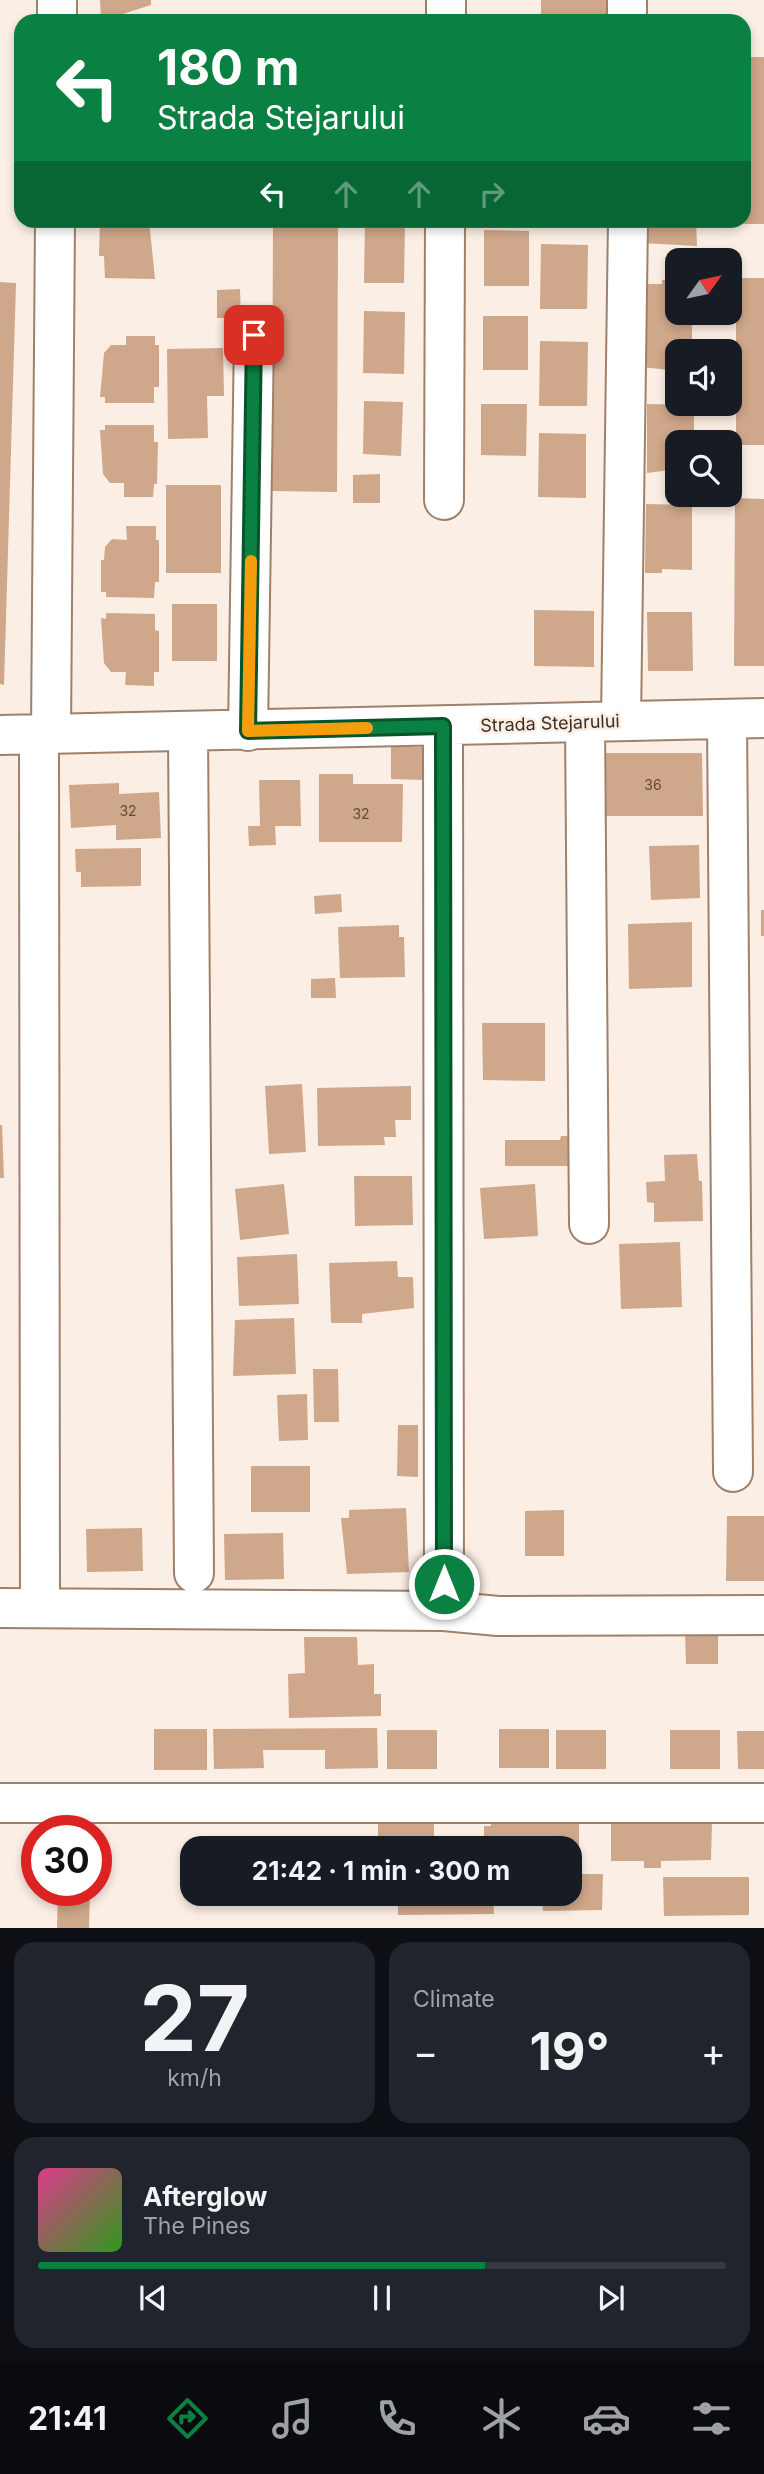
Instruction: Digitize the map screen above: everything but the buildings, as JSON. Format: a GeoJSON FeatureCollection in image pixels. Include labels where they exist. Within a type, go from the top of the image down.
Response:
{"type":"FeatureCollection","features":[{"type":"Feature","properties":{"kind":"street"},"geometry":{"type":"LineString","coordinates":[[40,1608],[45,734],[55,228]]}},
{"type":"Feature","properties":{"kind":"street"},"geometry":{"type":"LineString","coordinates":[[444,500],[445,228]]}},
{"type":"Feature","properties":{"kind":"street"},"geometry":{"type":"LineString","coordinates":[[589,1224],[603,721],[628,228]]}},
{"type":"Feature","properties":{"kind":"street"},"geometry":{"type":"LineString","coordinates":[[248,731],[254,335]]}},
{"type":"Feature","properties":{"kind":"street"},"geometry":{"type":"LineString","coordinates":[[733,1472],[746,718]]}},
{"type":"Feature","properties":{"kind":"street","name":"Strada Stejarului"},"geometry":{"type":"LineString","coordinates":[[0,734],[188,733],[746,718]]}},
{"type":"Feature","properties":{"kind":"street"},"geometry":{"type":"LineString","coordinates":[[443,726],[444,1611]]}},
{"type":"Feature","properties":{"kind":"street"},"geometry":{"type":"LineString","coordinates":[[188,733],[194,1573]]}},
{"type":"Feature","properties":{"kind":"street"},"geometry":{"type":"LineString","coordinates":[[0,1608],[444,1611],[498,1616],[764,1615]]}},
{"type":"Feature","properties":{"kind":"street"},"geometry":{"type":"LineString","coordinates":[[0,1803],[764,1803]]}},
{"type":"Feature","properties":{"kind":"slow traffic"},"geometry":{"type":"LineString","coordinates":[[251,561],[248,731],[367,728]]}},
{"type":"Feature","properties":{"kind":"route"},"geometry":{"type":"LineString","coordinates":[[254,335],[248,731],[443,726],[444,1584]]}}]}
